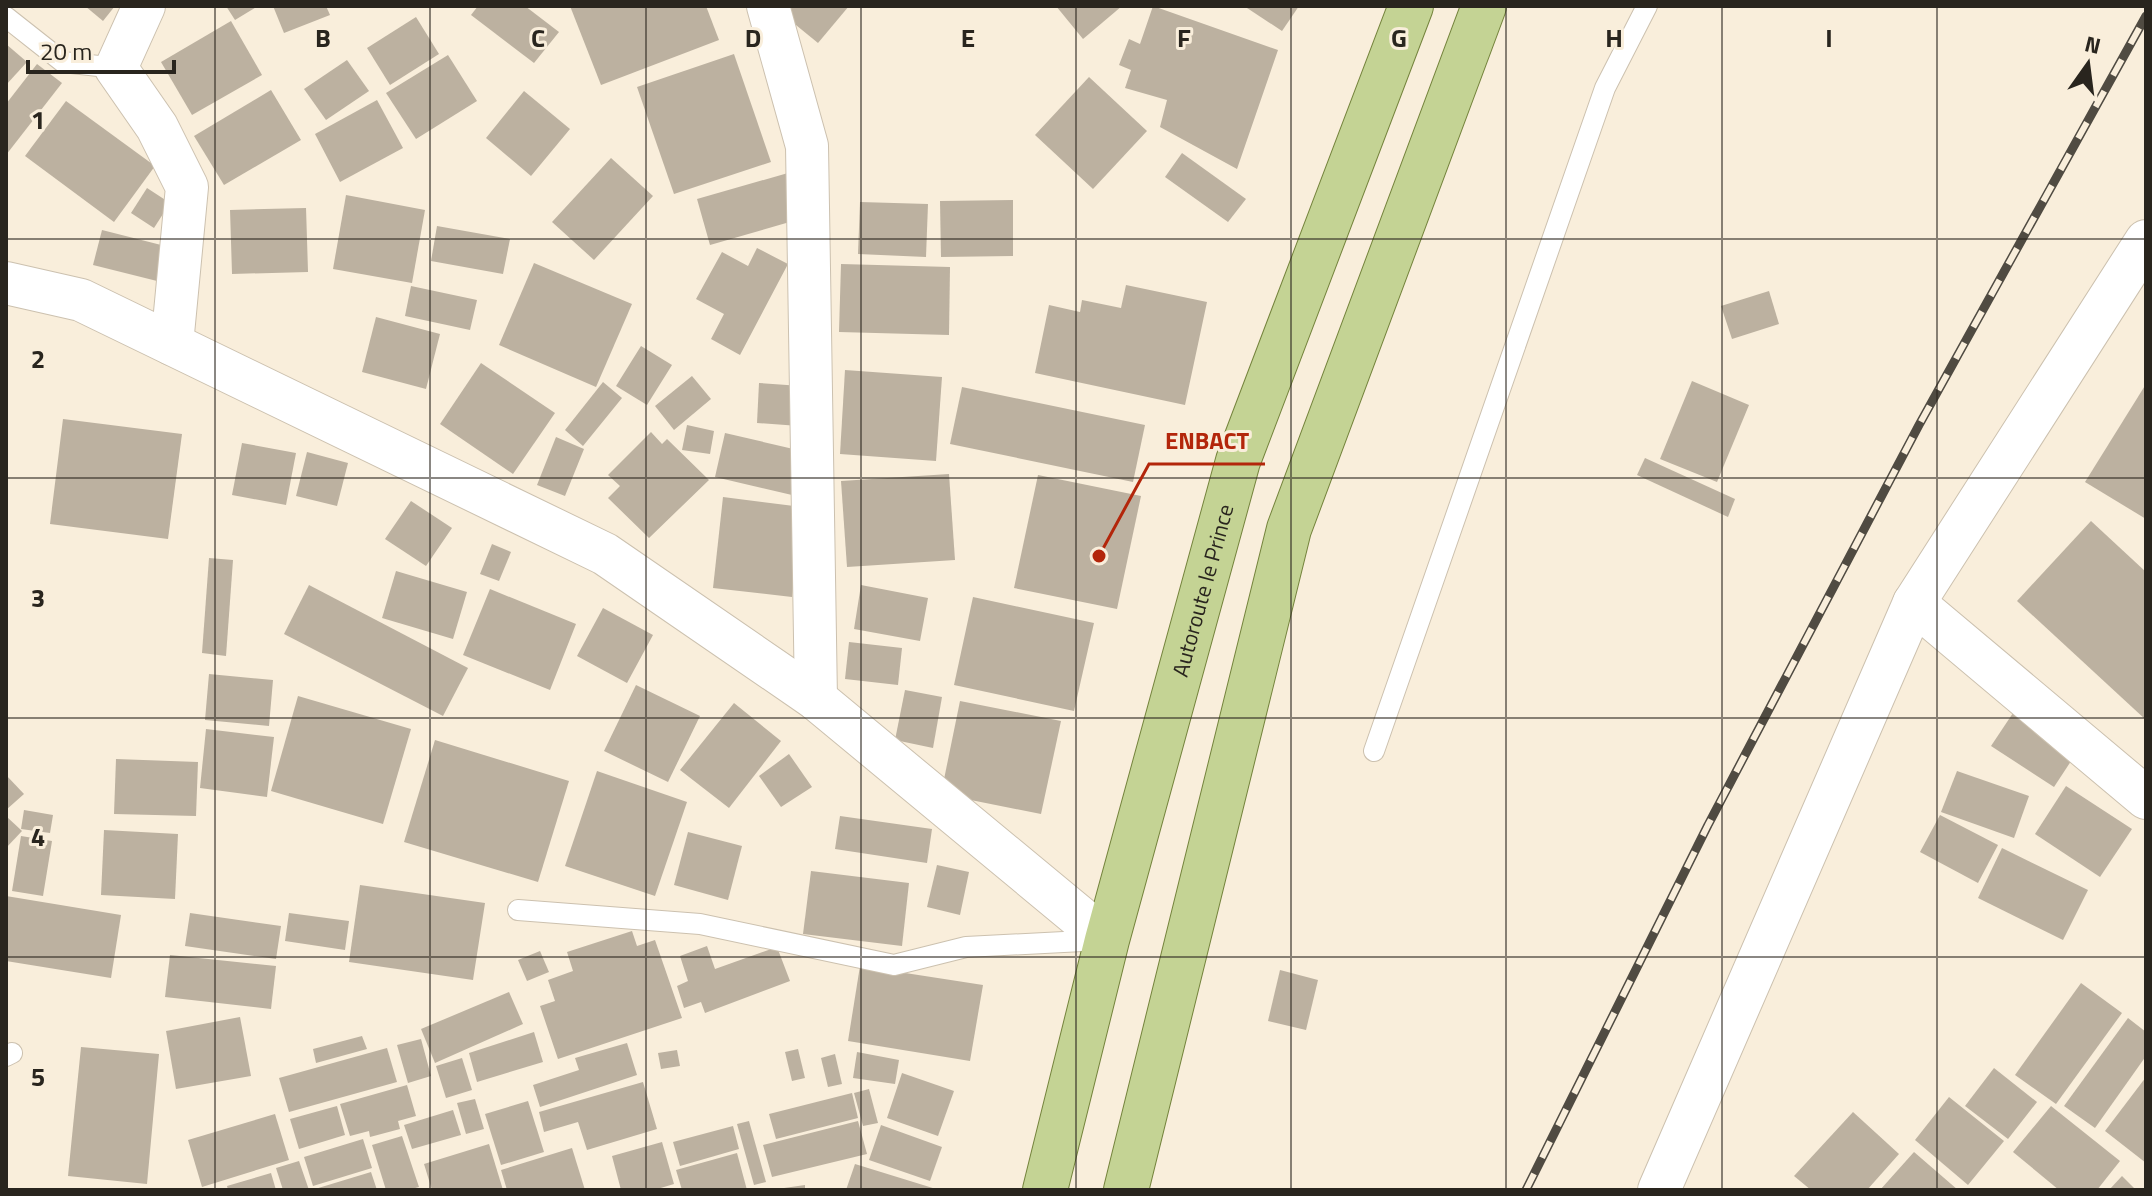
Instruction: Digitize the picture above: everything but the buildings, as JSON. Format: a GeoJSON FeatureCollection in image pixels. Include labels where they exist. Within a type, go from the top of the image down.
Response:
{"type":"FeatureCollection","features":[{"type":"Feature","properties":{"kind":"main road","name":"Autoroute le Prince"},"geometry":{"type":"LineString","coordinates":[[1045,1190],[1107,940],[1238,461],[1411,6]]}},
{"type":"Feature","properties":{"kind":"main road"},"geometry":{"type":"LineString","coordinates":[[1126,1190],[1289,529],[1484,6]]}},
{"type":"Feature","properties":{"kind":"street"},"geometry":{"type":"LineString","coordinates":[[144,6],[116,68],[157,127],[187,187],[172,344]]}},
{"type":"Feature","properties":{"kind":"street"},"geometry":{"type":"LineString","coordinates":[[768,6],[807,146],[816,699]]}},
{"type":"Feature","properties":{"kind":"street"},"geometry":{"type":"LineString","coordinates":[[1659,1190],[1914,603],[2146,241]]}},
{"type":"Feature","properties":{"kind":"street"},"geometry":{"type":"LineString","coordinates":[[6,283],[81,300],[605,554],[816,699],[1107,940]]}},
{"type":"Feature","properties":{"kind":"street"},"geometry":{"type":"LineString","coordinates":[[1914,603],[2146,798]]}},
{"type":"Feature","properties":{"kind":"lane"},"geometry":{"type":"LineString","coordinates":[[1374,751],[1605,88],[1647,6]]}},
{"type":"Feature","properties":{"kind":"lane"},"geometry":{"type":"LineString","coordinates":[[6,17],[63,62],[116,68]]}},
{"type":"Feature","properties":{"kind":"lane"},"geometry":{"type":"LineString","coordinates":[[518,910],[700,924],[894,965],[966,947],[1107,940]]}},
{"type":"Feature","properties":{"kind":"railway"},"geometry":{"type":"LineString","coordinates":[[1526,1190],[1708,825],[1919,425],[2146,16]]}},
{"type":"Feature","properties":{"kind":"place","name":"ENBACT"},"geometry":{"type":"Point","coordinates":[1099,556]}}]}
